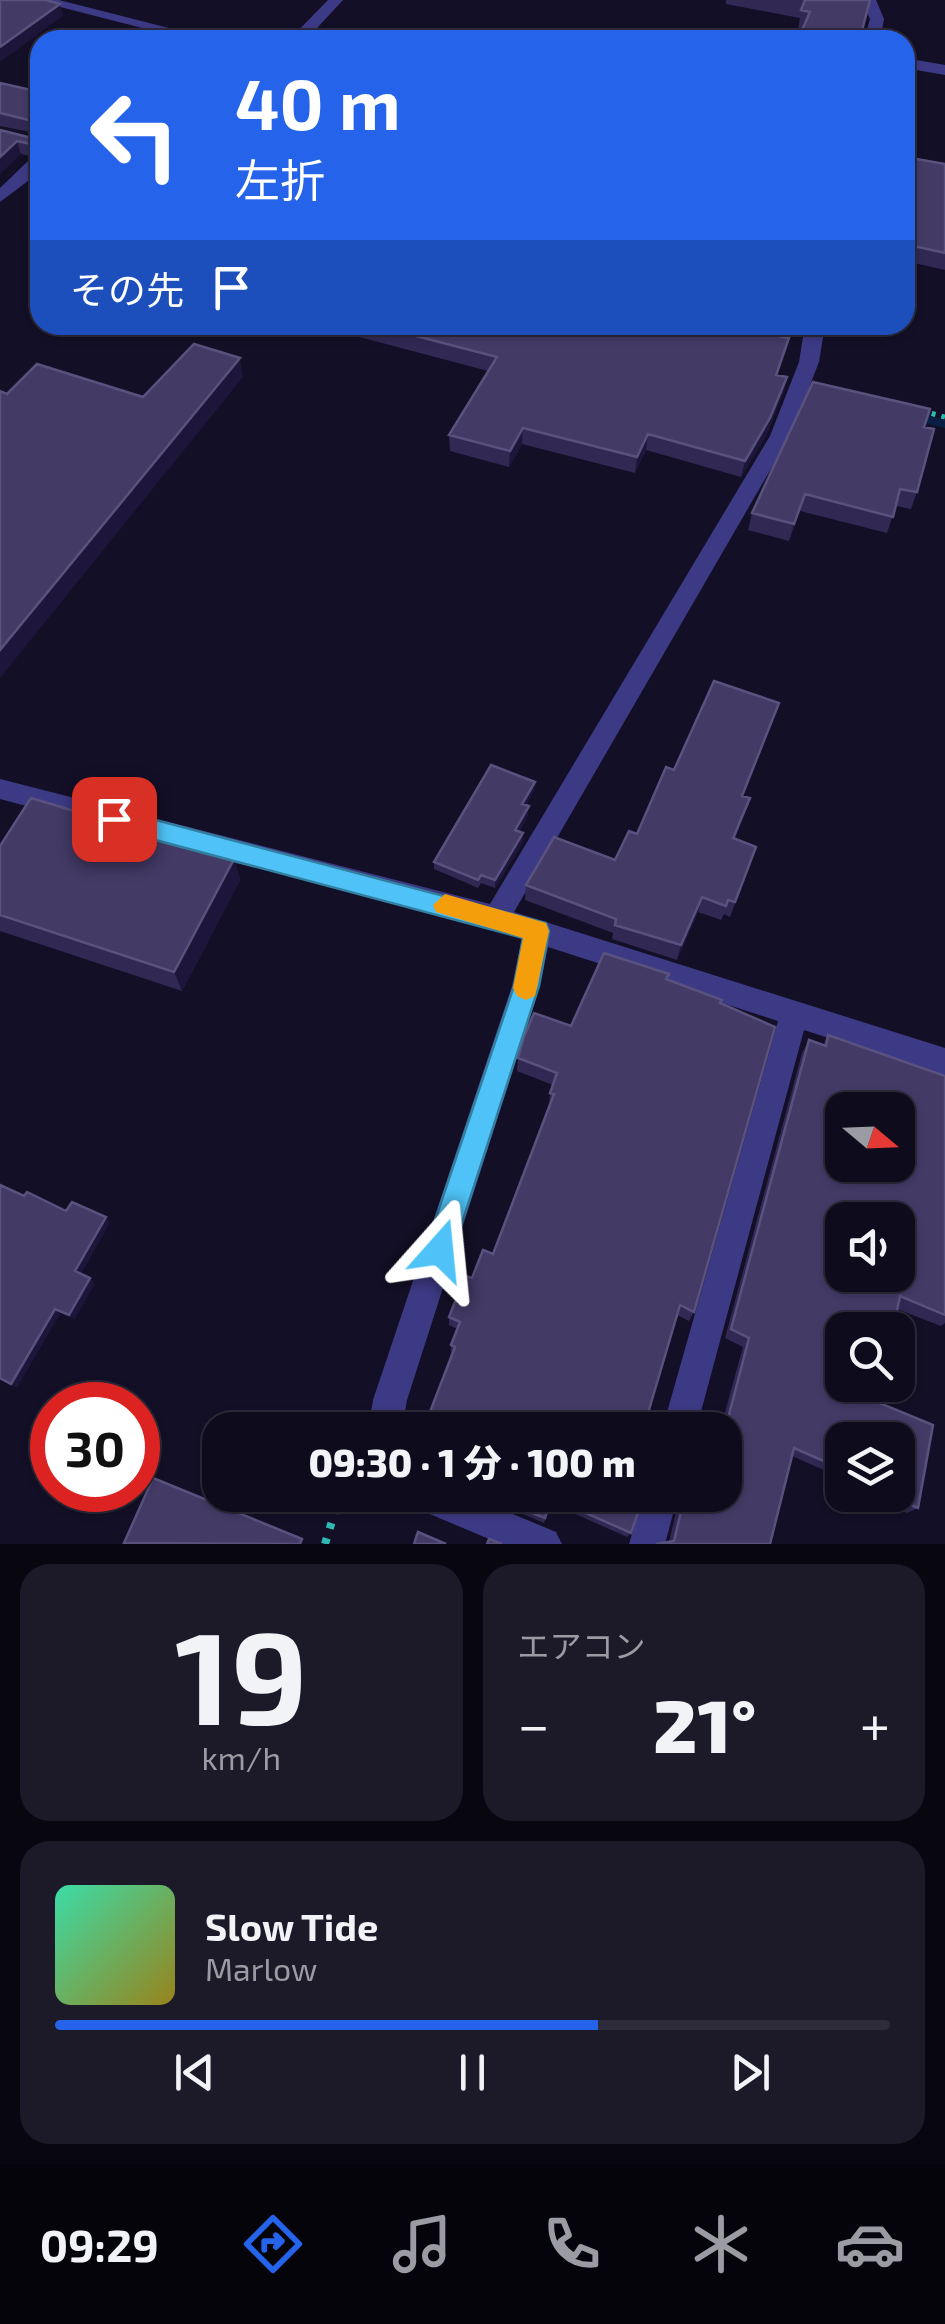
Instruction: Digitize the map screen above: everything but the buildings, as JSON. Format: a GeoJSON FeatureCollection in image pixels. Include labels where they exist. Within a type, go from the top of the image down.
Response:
{"type":"FeatureCollection","features":[{"type":"Feature","properties":{"kind":"street"},"geometry":{"type":"LineString","coordinates":[[40,0],[166,30]]}},
{"type":"Feature","properties":{"kind":"street"},"geometry":{"type":"LineString","coordinates":[[306,30],[336,0]]}},
{"type":"Feature","properties":{"kind":"street"},"geometry":{"type":"LineString","coordinates":[[870,0],[876,19],[874,30]]}},
{"type":"Feature","properties":{"kind":"street"},"geometry":{"type":"LineString","coordinates":[[915,65],[945,70]]}},
{"type":"Feature","properties":{"kind":"street"},"geometry":{"type":"LineString","coordinates":[[0,197],[30,171]]}},
{"type":"Feature","properties":{"kind":"street"},"geometry":{"type":"LineString","coordinates":[[496,918],[780,436],[809,362],[813,335]]}},
{"type":"Feature","properties":{"kind":"street"},"geometry":{"type":"LineString","coordinates":[[0,789],[496,918],[945,1062]]}},
{"type":"Feature","properties":{"kind":"street"},"geometry":{"type":"LineString","coordinates":[[388,1412],[526,986],[537,931]]}},
{"type":"Feature","properties":{"kind":"street"},"geometry":{"type":"LineString","coordinates":[[684,1412],[794,1013]]}},
{"type":"Feature","properties":{"kind":"street"},"geometry":{"type":"LineString","coordinates":[[466,1512],[544,1544]]}},
{"type":"Feature","properties":{"kind":"street"},"geometry":{"type":"LineString","coordinates":[[647,1544],[656,1512]]}},
{"type":"Feature","properties":{"kind":"path"},"geometry":{"type":"LineString","coordinates":[[909,408],[945,417]]}},
{"type":"Feature","properties":{"kind":"path"},"geometry":{"type":"LineString","coordinates":[[325,1544],[335,1512]]}},
{"type":"Feature","properties":{"kind":"waterway"},"geometry":{"type":"LineString","coordinates":[[907,415],[945,424]]}},
{"type":"Feature","properties":{"kind":"slow traffic"},"geometry":{"type":"LineString","coordinates":[[445,905],[537,931],[526,988]]}},
{"type":"Feature","properties":{"kind":"route"},"geometry":{"type":"LineString","coordinates":[[114,819],[537,931],[526,986],[440,1250]]}}]}
